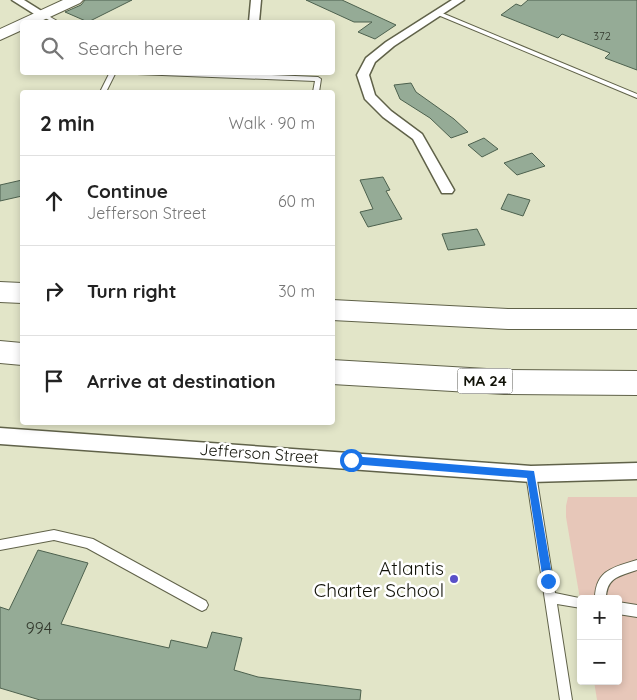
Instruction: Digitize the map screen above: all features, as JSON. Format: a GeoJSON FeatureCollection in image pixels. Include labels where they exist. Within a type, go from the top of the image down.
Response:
{"type":"FeatureCollection","features":[{"type":"Feature","properties":{"kind":"highway"},"geometry":{"type":"LineString","coordinates":[[0,292],[20,293]]}},
{"type":"Feature","properties":{"kind":"highway"},"geometry":{"type":"LineString","coordinates":[[335,310],[500,319],[637,319]]}},
{"type":"Feature","properties":{"kind":"highway"},"geometry":{"type":"LineString","coordinates":[[0,352],[20,354]]}},
{"type":"Feature","properties":{"kind":"highway","name":"MA 24"},"geometry":{"type":"LineString","coordinates":[[335,372],[504,382],[637,383]]}},
{"type":"Feature","properties":{"kind":"street"},"geometry":{"type":"LineString","coordinates":[[17,0],[50,19],[75,0]]}},
{"type":"Feature","properties":{"kind":"street"},"geometry":{"type":"LineString","coordinates":[[254,20],[256,0]]}},
{"type":"Feature","properties":{"kind":"street"},"geometry":{"type":"LineString","coordinates":[[447,190],[418,136],[387,114],[369,96],[363,75],[370,60],[390,44],[440,14],[459,0]]}},
{"type":"Feature","properties":{"kind":"street"},"geometry":{"type":"LineString","coordinates":[[0,35],[20,25]]}},
{"type":"Feature","properties":{"kind":"street","name":"Jefferson Street"},"geometry":{"type":"LineString","coordinates":[[0,436],[531,474],[637,471]]}},
{"type":"Feature","properties":{"kind":"lane"},"geometry":{"type":"LineString","coordinates":[[440,14],[637,96]]}},
{"type":"Feature","properties":{"kind":"lane"},"geometry":{"type":"LineString","coordinates":[[104,90],[112,75]]}},
{"type":"Feature","properties":{"kind":"lane"},"geometry":{"type":"LineString","coordinates":[[215,75],[318,79],[316,90]]}},
{"type":"Feature","properties":{"kind":"lane"},"geometry":{"type":"LineString","coordinates":[[531,474],[566,700]]}},
{"type":"Feature","properties":{"kind":"lane"},"geometry":{"type":"LineString","coordinates":[[0,545],[54,535],[89,543],[202,605]]}},
{"type":"Feature","properties":{"kind":"lane"},"geometry":{"type":"LineString","coordinates":[[600,595],[599,589],[606,576],[637,564]]}},
{"type":"Feature","properties":{"kind":"lane"},"geometry":{"type":"LineString","coordinates":[[551,598],[577,602]]}},
{"type":"Feature","properties":{"kind":"lane"},"geometry":{"type":"LineString","coordinates":[[622,609],[637,611]]}},
{"type":"Feature","properties":{"kind":"shaded area"},"geometry":{"type":"Polygon","coordinates":[[[568,497],[637,497],[637,700],[597,700],[595,685],[622,685],[622,595],[579,595],[566,517],[568,497]]]}},
{"type":"Feature","properties":{"kind":"building"},"geometry":{"type":"Polygon","coordinates":[[[85,0],[132,0],[92,20],[83,20],[65,12],[81,5],[85,0]]]}},
{"type":"Feature","properties":{"kind":"building"},"geometry":{"type":"Polygon","coordinates":[[[306,0],[342,0],[396,25],[375,39],[358,32],[372,22],[354,22],[306,0]]]}},
{"type":"Feature","properties":{"kind":"building"},"geometry":{"type":"Polygon","coordinates":[[[528,0],[637,0],[637,70],[605,58],[610,53],[562,34],[558,38],[501,15],[516,4],[521,6],[528,0]]]}},
{"type":"Feature","properties":{"kind":"building"},"geometry":{"type":"Polygon","coordinates":[[[411,83],[416,92],[454,119],[468,132],[451,138],[430,118],[400,99],[394,85],[411,83]]]}},
{"type":"Feature","properties":{"kind":"building"},"geometry":{"type":"Polygon","coordinates":[[[484,138],[498,149],[482,157],[468,145],[484,138]]]}},
{"type":"Feature","properties":{"kind":"building"},"geometry":{"type":"Polygon","coordinates":[[[532,153],[545,166],[517,175],[504,163],[532,153]]]}},
{"type":"Feature","properties":{"kind":"building"},"geometry":{"type":"Polygon","coordinates":[[[383,177],[390,190],[386,191],[402,219],[368,227],[360,212],[373,209],[360,180],[383,177]]]}},
{"type":"Feature","properties":{"kind":"building"},"geometry":{"type":"Polygon","coordinates":[[[20,180],[20,196],[0,201],[0,185],[20,180]]]}},
{"type":"Feature","properties":{"kind":"building"},"geometry":{"type":"Polygon","coordinates":[[[508,194],[530,200],[523,216],[501,209],[508,194]]]}},
{"type":"Feature","properties":{"kind":"building"},"geometry":{"type":"Polygon","coordinates":[[[477,229],[485,245],[448,250],[442,234],[477,229]]]}},
{"type":"Feature","properties":{"kind":"building"},"geometry":{"type":"Polygon","coordinates":[[[38,550],[88,563],[61,624],[169,648],[171,640],[207,648],[212,632],[242,638],[234,670],[258,677],[361,690],[360,700],[40,700],[0,688],[0,607],[9,610],[38,550]]]}},
{"type":"Feature","properties":{"kind":"place","name":"Atlantis Charter School"},"geometry":{"type":"Point","coordinates":[454,579]}},
{"type":"Feature","properties":{"kind":"route"},"geometry":{"type":"LineString","coordinates":[[351,460],[531,474],[548,581]]}}]}
